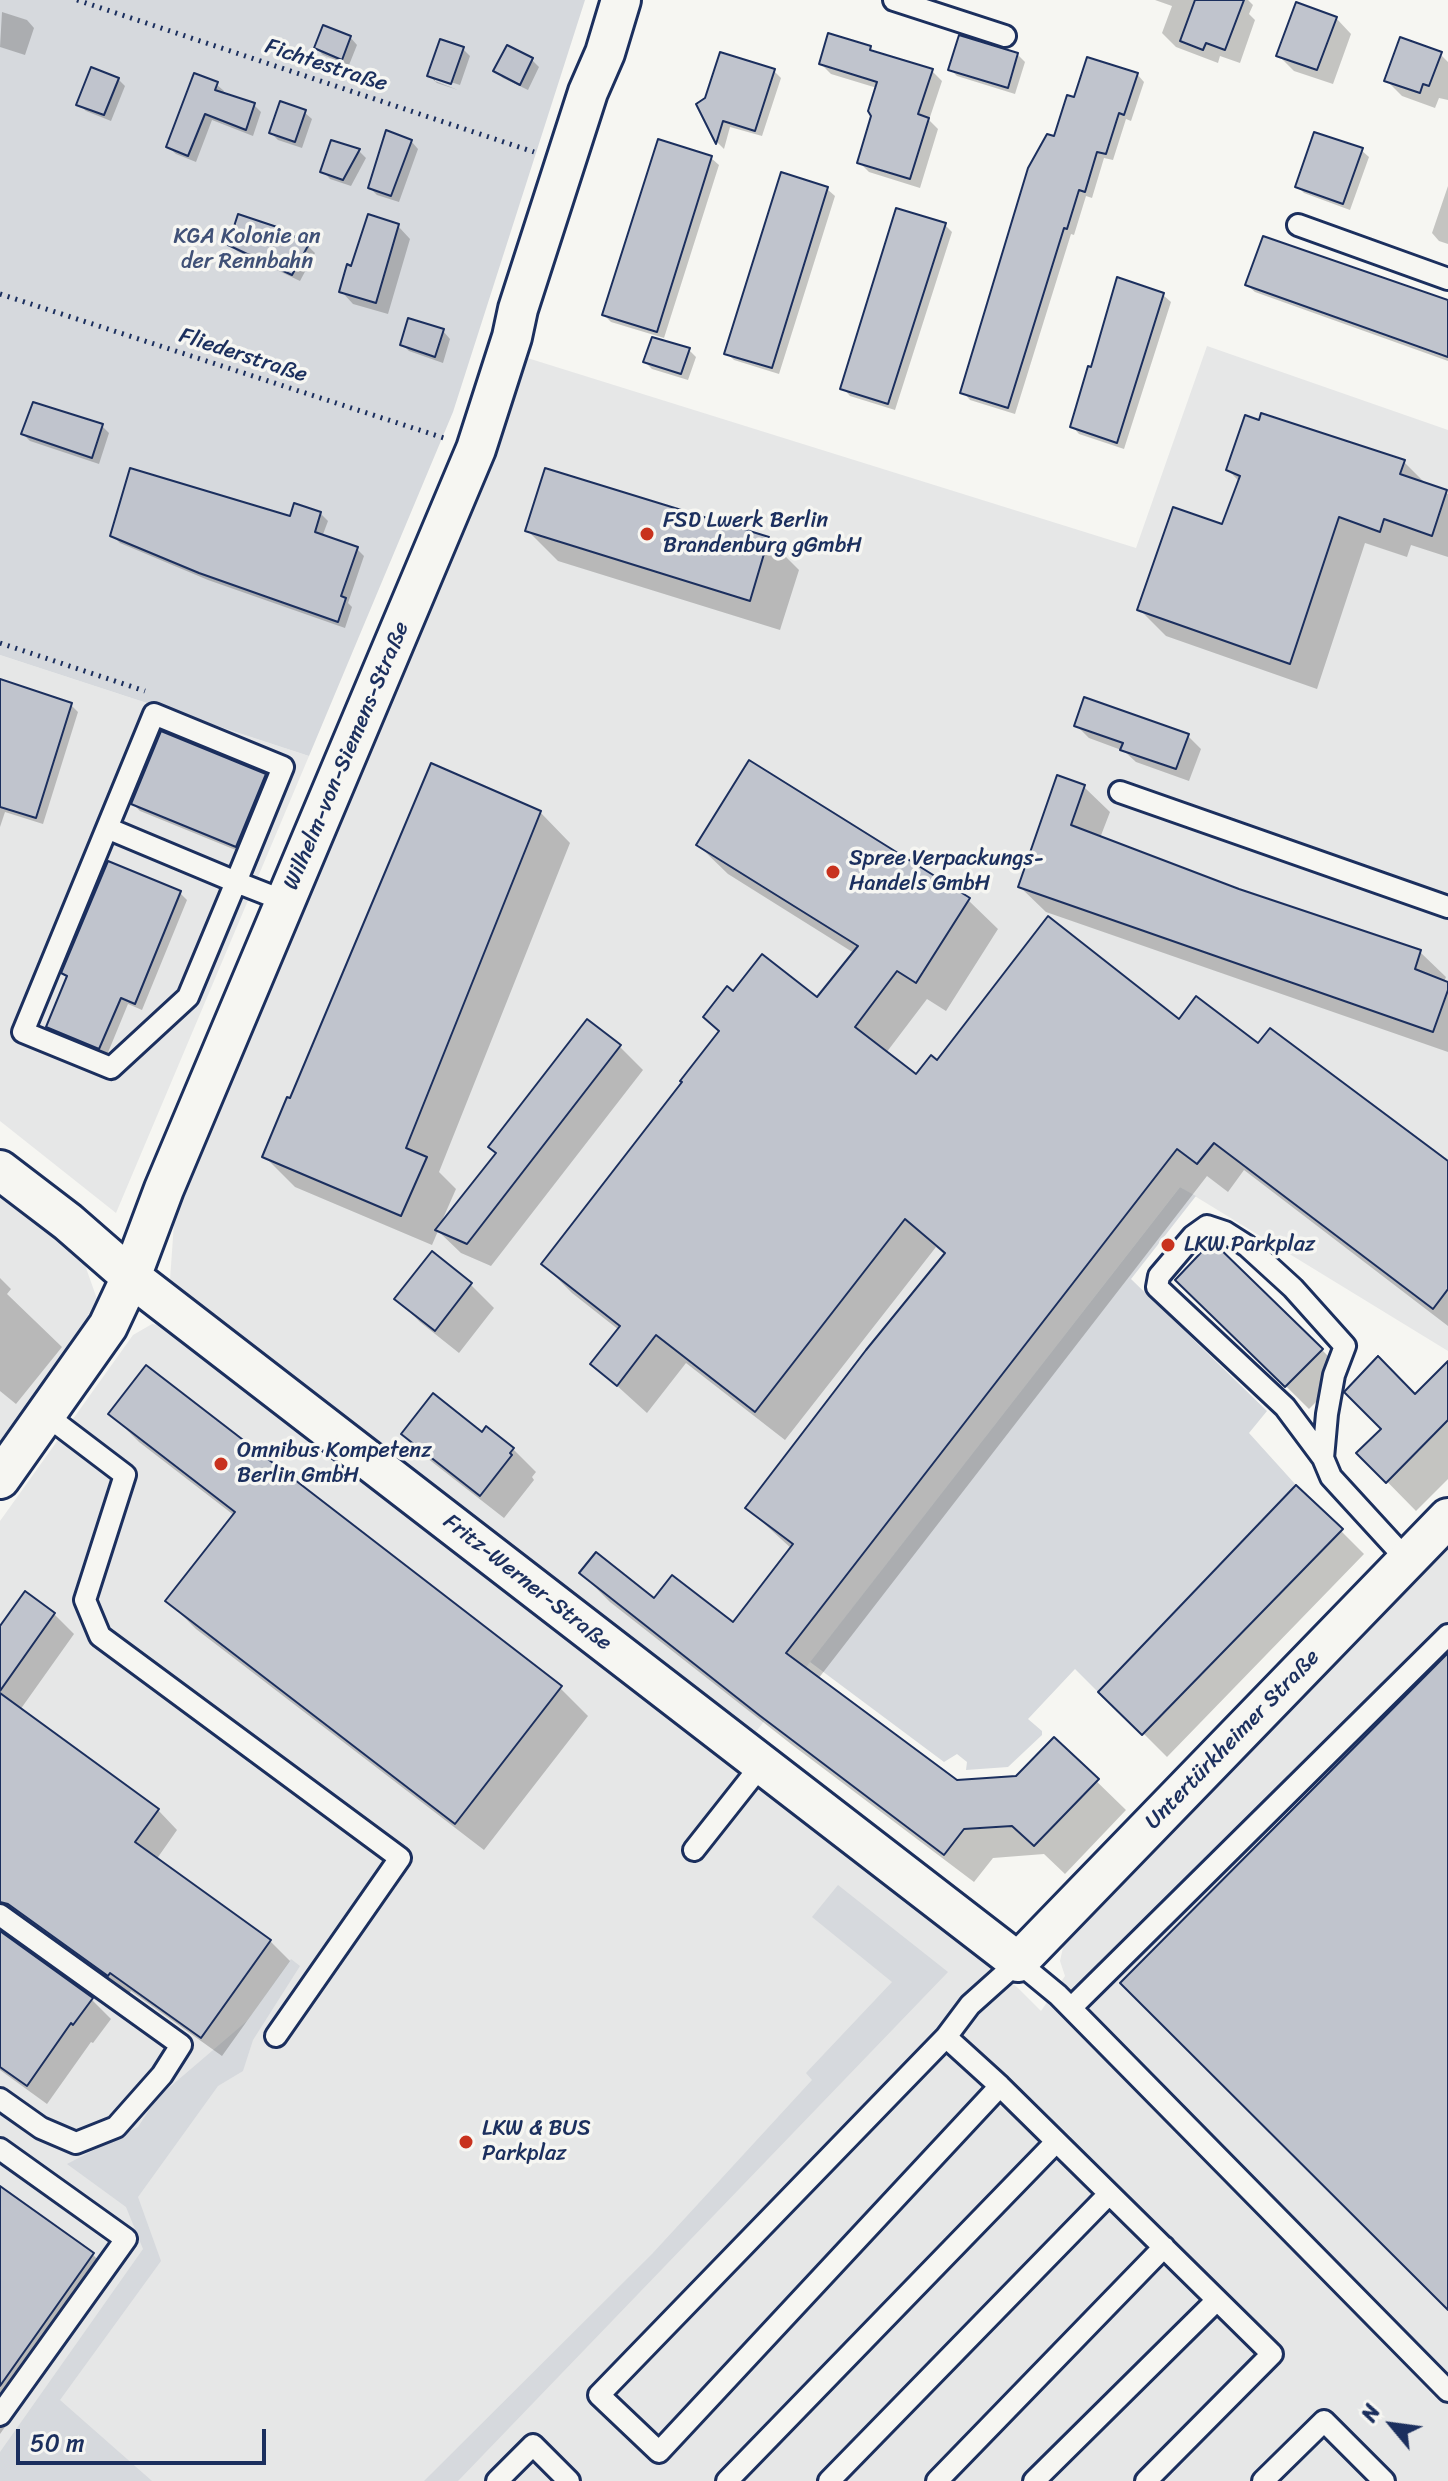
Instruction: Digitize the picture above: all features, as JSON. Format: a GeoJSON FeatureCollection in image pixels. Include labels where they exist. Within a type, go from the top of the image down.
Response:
{"type":"FeatureCollection","features":[{"type":"Feature","properties":{"kind":"street","name":"Wilhelm-von-Siemens-Straße"},"geometry":{"type":"LineString","coordinates":[[0,1479],[108,1326],[131,1277],[164,1189],[476,449],[518,309],[621,0]]}},
{"type":"Feature","properties":{"kind":"street","name":"Fritz-Werner-Straße"},"geometry":{"type":"LineString","coordinates":[[0,1170],[68,1222],[131,1277],[1018,1962]]}},
{"type":"Feature","properties":{"kind":"street","name":"Untertürkheimer Straße"},"geometry":{"type":"LineString","coordinates":[[1018,1962],[1448,1518]]}},
{"type":"Feature","properties":{"kind":"lane"},"geometry":{"type":"LineString","coordinates":[[894,0],[1005,36]]}},
{"type":"Feature","properties":{"kind":"lane"},"geometry":{"type":"LineString","coordinates":[[1298,225],[1448,279]]}},
{"type":"Feature","properties":{"kind":"lane"},"geometry":{"type":"LineString","coordinates":[[154,714],[283,767],[236,882],[188,997],[111,1068],[23,1032],[154,714]]}},
{"type":"Feature","properties":{"kind":"lane"},"geometry":{"type":"LineString","coordinates":[[1120,792],[1448,907]]}},
{"type":"Feature","properties":{"kind":"lane"},"geometry":{"type":"LineString","coordinates":[[107,828],[287,902]]}},
{"type":"Feature","properties":{"kind":"lane"},"geometry":{"type":"LineString","coordinates":[[1323,1458],[1332,1388],[1345,1346],[1293,1288],[1247,1246],[1225,1232],[1207,1226],[1193,1236],[1159,1276],[1157,1287],[1285,1407],[1323,1458],[1331,1477],[1407,1560]]}},
{"type":"Feature","properties":{"kind":"lane"},"geometry":{"type":"LineString","coordinates":[[46,1415],[125,1475],[85,1600],[100,1636],[400,1858],[276,2036]]}},
{"type":"Feature","properties":{"kind":"lane"},"geometry":{"type":"LineString","coordinates":[[1071,2008],[1448,1635]]}},
{"type":"Feature","properties":{"kind":"lane"},"geometry":{"type":"LineString","coordinates":[[694,1850],[762,1764]]}},
{"type":"Feature","properties":{"kind":"lane"},"geometry":{"type":"LineString","coordinates":[[0,1915],[181,2045],[162,2075],[116,2127],[76,2143],[41,2128],[0,2099]]}},
{"type":"Feature","properties":{"kind":"lane"},"geometry":{"type":"LineString","coordinates":[[1000,2086],[659,2452],[599,2395],[946,2037],[970,2005],[1018,1962],[1071,2008],[1448,2391]]}},
{"type":"Feature","properties":{"kind":"lane"},"geometry":{"type":"LineString","coordinates":[[946,2037],[1000,2086],[1272,2354],[1146,2481]]}},
{"type":"Feature","properties":{"kind":"lane"},"geometry":{"type":"LineString","coordinates":[[727,2481],[1056,2142]]}},
{"type":"Feature","properties":{"kind":"lane"},"geometry":{"type":"LineString","coordinates":[[0,2149],[126,2239],[0,2415]]}},
{"type":"Feature","properties":{"kind":"lane"},"geometry":{"type":"LineString","coordinates":[[829,2481],[1109,2194]]}},
{"type":"Feature","properties":{"kind":"lane"},"geometry":{"type":"LineString","coordinates":[[937,2481],[1164,2247]]}},
{"type":"Feature","properties":{"kind":"lane"},"geometry":{"type":"LineString","coordinates":[[1034,2481],[1217,2300]]}},
{"type":"Feature","properties":{"kind":"lane"},"geometry":{"type":"LineString","coordinates":[[1263,2481],[1324,2421],[1384,2481]]}},
{"type":"Feature","properties":{"kind":"lane"},"geometry":{"type":"LineString","coordinates":[[497,2481],[533,2445],[569,2481]]}},
{"type":"Feature","properties":{"kind":"path","name":"Fichtestraße"},"geometry":{"type":"LineString","coordinates":[[77,0],[566,161]]}},
{"type":"Feature","properties":{"kind":"path","name":"Fliederstraße"},"geometry":{"type":"LineString","coordinates":[[0,294],[476,449]]}},
{"type":"Feature","properties":{"kind":"shaded area"},"geometry":{"type":"Polygon","coordinates":[[[1207,346],[1448,430],[1448,1351],[1180,1187],[755,1733],[170,1280],[176,1195],[521,356],[1136,548],[1207,346]]]}},
{"type":"Feature","properties":{"kind":"shaded area"},"geometry":{"type":"Polygon","coordinates":[[[0,655],[309,756],[116,1213],[0,1121],[0,655]]]}},
{"type":"Feature","properties":{"kind":"shaded area"},"geometry":{"type":"Polygon","coordinates":[[[0,1181],[61,1236],[85,1265],[97,1299],[0,1441],[0,1181]]]}},
{"type":"Feature","properties":{"kind":"shaded area"},"geometry":{"type":"Polygon","coordinates":[[[152,1324],[165,1326],[973,1951],[1041,2011],[1065,1976],[1060,1961],[1064,1943],[1078,1926],[1448,1543],[1448,2481],[0,2481],[0,1521],[133,1335],[152,1324]]]}},
{"type":"Feature","properties":{"kind":"green space","name":"KGA Kolonie an der Rennbahn"},"geometry":{"type":"Polygon","coordinates":[[[0,0],[585,0],[453,412],[309,756],[0,655],[0,0]]]}},
{"type":"Feature","properties":{"kind":"green space"},"geometry":{"type":"Polygon","coordinates":[[[1180,1187],[1196,1196],[1131,1279],[1267,1411],[1249,1433],[1296,1485],[1098,1692],[1075,1669],[1028,1719],[1042,1731],[1042,1735],[1008,1767],[966,1770],[967,1762],[957,1754],[944,1762],[810,1662],[1180,1187]]]}},
{"type":"Feature","properties":{"kind":"green space"},"geometry":{"type":"Polygon","coordinates":[[[838,1885],[948,1972],[458,2481],[424,2481],[652,2254],[812,2080],[806,2073],[892,1982],[812,1917],[838,1885]]]}},
{"type":"Feature","properties":{"kind":"green space"},"geometry":{"type":"Polygon","coordinates":[[[291,1959],[300,1966],[253,2040],[243,2071],[218,2086],[138,2197],[161,2261],[60,2400],[152,2481],[0,2481],[0,2452],[143,2249],[126,2207],[67,2164],[138,2127],[157,2098],[247,2021],[291,1959]]]}},
{"type":"Feature","properties":{"kind":"building"},"geometry":{"type":"Polygon","coordinates":[[[1195,0],[1244,0],[1225,50],[1206,43],[1203,50],[1180,41],[1195,0]]]}},
{"type":"Feature","properties":{"kind":"building"},"geometry":{"type":"Polygon","coordinates":[[[1296,2],[1337,17],[1317,70],[1276,56],[1296,2]]]}},
{"type":"Feature","properties":{"kind":"building"},"geometry":{"type":"Polygon","coordinates":[[[323,25],[351,36],[342,60],[314,48],[323,25]]]}},
{"type":"Feature","properties":{"kind":"building"},"geometry":{"type":"Polygon","coordinates":[[[828,33],[871,46],[870,50],[933,69],[918,114],[929,118],[910,179],[857,163],[877,82],[819,64],[828,33]]]}},
{"type":"Feature","properties":{"kind":"building"},"geometry":{"type":"Polygon","coordinates":[[[959,35],[1018,53],[1008,88],[948,70],[959,35]]]}},
{"type":"Feature","properties":{"kind":"building"},"geometry":{"type":"Polygon","coordinates":[[[1400,37],[1442,52],[1429,86],[1423,84],[1420,93],[1384,81],[1400,37]]]}},
{"type":"Feature","properties":{"kind":"building"},"geometry":{"type":"Polygon","coordinates":[[[440,39],[464,47],[451,84],[427,76],[440,39]]]}},
{"type":"Feature","properties":{"kind":"building"},"geometry":{"type":"Polygon","coordinates":[[[507,45],[533,58],[520,85],[493,71],[507,45]]]}},
{"type":"Feature","properties":{"kind":"building"},"geometry":{"type":"Polygon","coordinates":[[[720,52],[775,69],[755,131],[723,121],[716,144],[696,104],[705,98],[720,52]]]}},
{"type":"Feature","properties":{"kind":"building"},"geometry":{"type":"Polygon","coordinates":[[[1087,57],[1138,73],[1124,115],[1119,113],[1106,154],[1097,152],[1085,192],[1079,190],[1067,229],[1064,228],[1008,408],[960,393],[1028,168],[1047,134],[1054,136],[1067,95],[1074,97],[1087,57]]]}},
{"type":"Feature","properties":{"kind":"building"},"geometry":{"type":"Polygon","coordinates":[[[91,67],[119,78],[104,115],[76,105],[91,67]]]}},
{"type":"Feature","properties":{"kind":"building"},"geometry":{"type":"Polygon","coordinates":[[[194,73],[218,82],[215,90],[255,103],[246,130],[205,114],[188,156],[166,147],[194,73]]]}},
{"type":"Feature","properties":{"kind":"building"},"geometry":{"type":"Polygon","coordinates":[[[280,101],[306,110],[295,142],[269,133],[280,101]]]}},
{"type":"Feature","properties":{"kind":"building"},"geometry":{"type":"Polygon","coordinates":[[[386,130],[412,140],[391,196],[368,188],[386,130]]]}},
{"type":"Feature","properties":{"kind":"building"},"geometry":{"type":"Polygon","coordinates":[[[1314,132],[1363,148],[1343,204],[1295,187],[1314,132]]]}},
{"type":"Feature","properties":{"kind":"building"},"geometry":{"type":"Polygon","coordinates":[[[658,139],[712,156],[657,332],[602,315],[658,139]]]}},
{"type":"Feature","properties":{"kind":"building"},"geometry":{"type":"Polygon","coordinates":[[[331,140],[360,149],[343,180],[320,172],[331,140]]]}},
{"type":"Feature","properties":{"kind":"building"},"geometry":{"type":"Polygon","coordinates":[[[781,172],[828,187],[772,368],[724,354],[781,172]]]}},
{"type":"Feature","properties":{"kind":"building"},"geometry":{"type":"Polygon","coordinates":[[[896,208],[946,223],[888,404],[840,389],[896,208]]]}},
{"type":"Feature","properties":{"kind":"building"},"geometry":{"type":"Polygon","coordinates":[[[238,214],[277,227],[309,244],[292,275],[228,245],[238,214]]]}},
{"type":"Feature","properties":{"kind":"building"},"geometry":{"type":"Polygon","coordinates":[[[368,214],[399,224],[376,303],[339,292],[368,214]]]}},
{"type":"Feature","properties":{"kind":"building"},"geometry":{"type":"Polygon","coordinates":[[[1263,236],[1448,300],[1448,357],[1245,285],[1263,236]]]}},
{"type":"Feature","properties":{"kind":"building"},"geometry":{"type":"Polygon","coordinates":[[[1117,277],[1164,293],[1117,443],[1070,427],[1117,277]]]}},
{"type":"Feature","properties":{"kind":"building"},"geometry":{"type":"Polygon","coordinates":[[[408,318],[444,329],[435,357],[400,345],[408,318]]]}},
{"type":"Feature","properties":{"kind":"building"},"geometry":{"type":"Polygon","coordinates":[[[652,337],[690,348],[681,374],[643,362],[652,337]]]}},
{"type":"Feature","properties":{"kind":"building"},"geometry":{"type":"Polygon","coordinates":[[[33,402],[103,424],[92,458],[21,434],[33,402]]]}},
{"type":"Feature","properties":{"kind":"building"},"geometry":{"type":"Polygon","coordinates":[[[1261,413],[1405,460],[1400,474],[1447,490],[1432,536],[1384,519],[1380,532],[1339,517],[1290,664],[1137,610],[1173,507],[1222,524],[1240,476],[1226,470],[1245,415],[1259,420],[1261,413]]]}},
{"type":"Feature","properties":{"kind":"building"},"geometry":{"type":"Polygon","coordinates":[[[130,468],[290,516],[294,503],[321,512],[315,532],[358,547],[341,596],[346,598],[338,622],[199,573],[110,536],[130,468]]]}},
{"type":"Feature","properties":{"kind":"building","name":"FSD Lwerk Berlin Brandenburg gGmbH"},"geometry":{"type":"Polygon","coordinates":[[[545,468],[769,537],[750,601],[525,531],[545,468]]]}},
{"type":"Feature","properties":{"kind":"building"},"geometry":{"type":"Polygon","coordinates":[[[0,679],[72,703],[36,818],[0,807],[0,679]]]}},
{"type":"Feature","properties":{"kind":"building"},"geometry":{"type":"Polygon","coordinates":[[[1084,697],[1189,734],[1176,769],[1120,750],[1123,743],[1074,726],[1084,697]]]}},
{"type":"Feature","properties":{"kind":"building"},"geometry":{"type":"Polygon","coordinates":[[[161,731],[266,774],[236,847],[131,804],[161,731]]]}},
{"type":"Feature","properties":{"kind":"building"},"geometry":{"type":"Polygon","coordinates":[[[749,760],[970,898],[916,983],[897,971],[855,1027],[916,1074],[931,1055],[937,1060],[1048,916],[1179,1019],[1196,996],[1258,1043],[1270,1028],[1448,1161],[1448,1289],[1433,1309],[1214,1143],[1197,1164],[1177,1149],[786,1653],[957,1780],[1016,1776],[1054,1737],[1099,1779],[1034,1846],[1012,1826],[964,1829],[944,1855],[579,1573],[596,1552],[654,1598],[672,1575],[733,1622],[793,1544],[745,1508],[945,1253],[905,1219],[755,1412],[656,1335],[617,1386],[590,1364],[620,1326],[541,1264],[719,1031],[703,1017],[727,986],[733,991],[762,954],[817,997],[858,946],[696,845],[749,760]]]}},
{"type":"Feature","properties":{"kind":"building"},"geometry":{"type":"Polygon","coordinates":[[[431,763],[541,811],[406,1148],[427,1157],[401,1216],[262,1157],[287,1097],[290,1098],[431,763]]]}},
{"type":"Feature","properties":{"kind":"building"},"geometry":{"type":"Polygon","coordinates":[[[1057,775],[1085,785],[1071,825],[1239,889],[1421,950],[1415,969],[1448,982],[1433,1032],[1018,887],[1057,775]]]}},
{"type":"Feature","properties":{"kind":"building"},"geometry":{"type":"Polygon","coordinates":[[[108,861],[181,891],[135,1004],[121,998],[99,1049],[46,1027],[67,976],[61,973],[108,861]]]}},
{"type":"Feature","properties":{"kind":"building"},"geometry":{"type":"Polygon","coordinates":[[[587,1019],[621,1045],[467,1244],[435,1230],[496,1153],[488,1147],[587,1019]]]}},
{"type":"Feature","properties":{"kind":"building"},"geometry":{"type":"Polygon","coordinates":[[[1212,1241],[1323,1349],[1285,1387],[1175,1280],[1212,1241]]]}},
{"type":"Feature","properties":{"kind":"building"},"geometry":{"type":"Polygon","coordinates":[[[432,1251],[472,1283],[435,1331],[394,1299],[432,1251]]]}},
{"type":"Feature","properties":{"kind":"building"},"geometry":{"type":"Polygon","coordinates":[[[1378,1356],[1415,1394],[1448,1361],[1448,1420],[1386,1483],[1356,1453],[1381,1429],[1344,1392],[1378,1356]]]}},
{"type":"Feature","properties":{"kind":"building"},"geometry":{"type":"Polygon","coordinates":[[[146,1365],[562,1686],[455,1824],[165,1601],[235,1512],[108,1414],[146,1365]]]}},
{"type":"Feature","properties":{"kind":"building"},"geometry":{"type":"Polygon","coordinates":[[[433,1393],[482,1432],[486,1426],[514,1448],[510,1453],[512,1455],[480,1496],[401,1434],[433,1393]]]}},
{"type":"Feature","properties":{"kind":"building"},"geometry":{"type":"Polygon","coordinates":[[[1296,1485],[1343,1529],[1142,1735],[1098,1692],[1296,1485]]]}},
{"type":"Feature","properties":{"kind":"building"},"geometry":{"type":"Polygon","coordinates":[[[25,1591],[55,1613],[0,1691],[0,1626],[25,1591]]]}},
{"type":"Feature","properties":{"kind":"building"},"geometry":{"type":"Polygon","coordinates":[[[1448,1653],[1448,2310],[1120,1983],[1448,1653]]]}},
{"type":"Feature","properties":{"kind":"building"},"geometry":{"type":"Polygon","coordinates":[[[0,1693],[159,1809],[135,1842],[271,1940],[201,2038],[110,1973],[108,1976],[8,1904],[0,1902],[0,1693]]]}},
{"type":"Feature","properties":{"kind":"building"},"geometry":{"type":"Polygon","coordinates":[[[0,1931],[93,1998],[73,2025],[71,2023],[27,2086],[0,2067],[0,1931]]]}},
{"type":"Feature","properties":{"kind":"building"},"geometry":{"type":"Polygon","coordinates":[[[0,2186],[94,2253],[0,2386],[0,2186]]]}},
{"type":"Feature","properties":{"kind":"place","name":"FSD Lwerk Berlin Brandenburg gGmbH"},"geometry":{"type":"Point","coordinates":[647,534]}},
{"type":"Feature","properties":{"kind":"place","name":"Spree Verpackungs- Handels GmbH"},"geometry":{"type":"Point","coordinates":[833,872]}},
{"type":"Feature","properties":{"kind":"place","name":"LKW Parkplaz"},"geometry":{"type":"Point","coordinates":[1168,1245]}},
{"type":"Feature","properties":{"kind":"place","name":"Omnibus Kompetenz Berlin GmbH"},"geometry":{"type":"Point","coordinates":[221,1464]}},
{"type":"Feature","properties":{"kind":"place","name":"LKW & BUS Parkplaz"},"geometry":{"type":"Point","coordinates":[466,2142]}}]}
